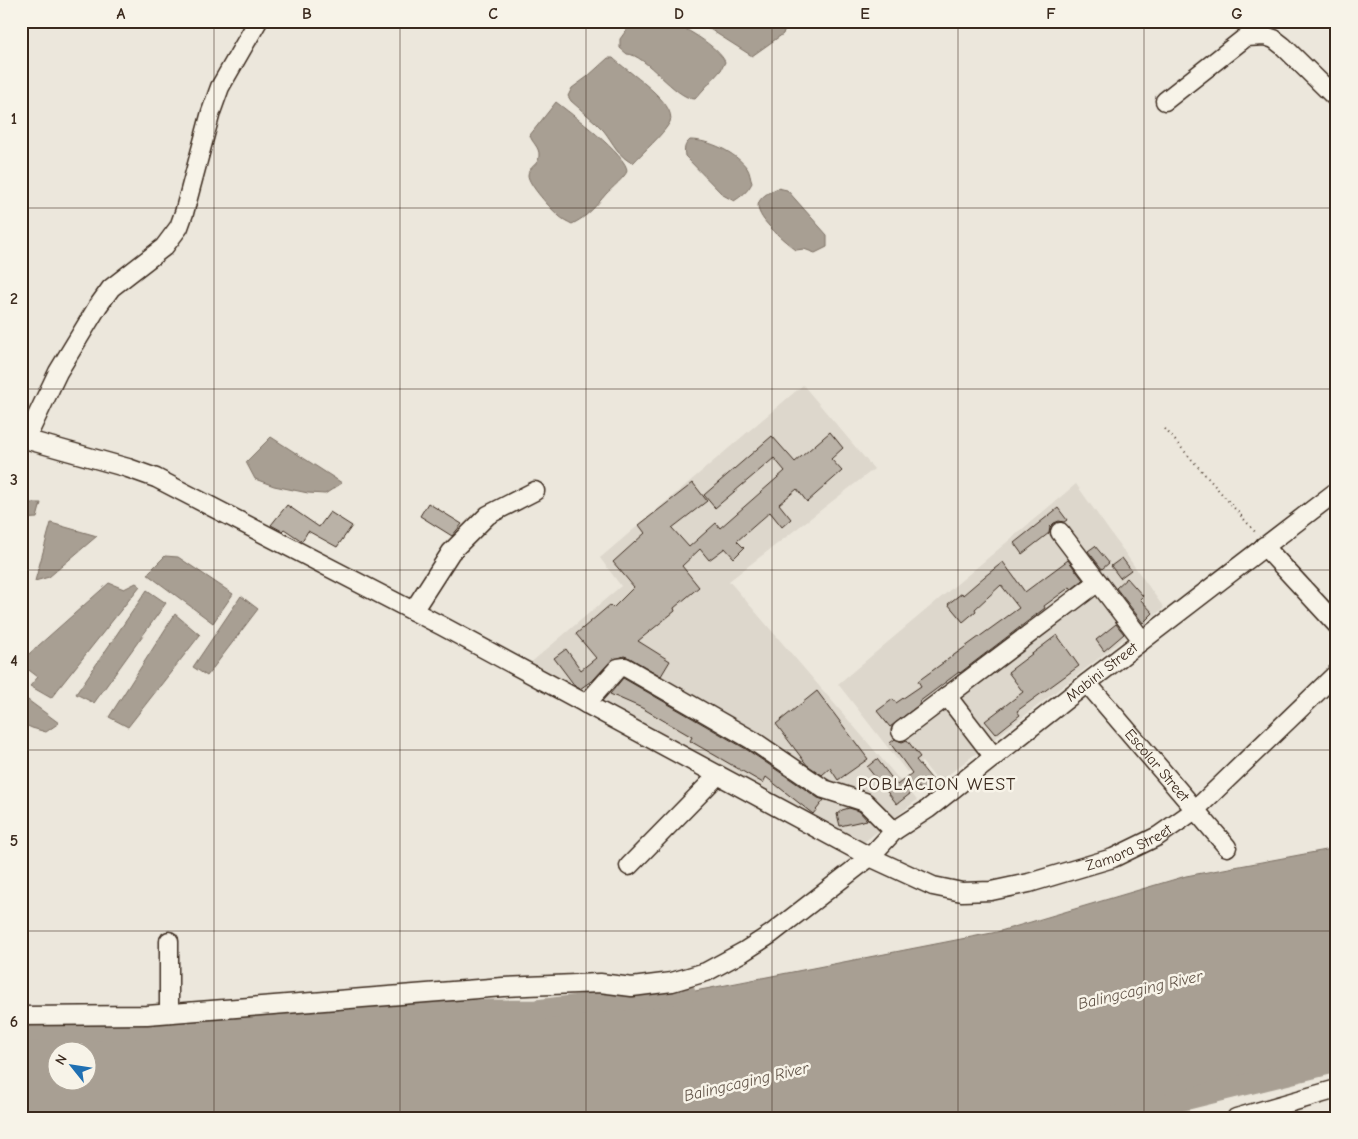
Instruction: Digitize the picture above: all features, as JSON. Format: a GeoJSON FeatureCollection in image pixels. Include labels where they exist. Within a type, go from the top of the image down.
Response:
{"type":"FeatureCollection","features":[{"type":"Feature","properties":{"kind":"street"},"geometry":{"type":"LineString","coordinates":[[23,438],[58,372],[111,288],[164,248],[179,227],[217,95],[230,68],[258,21]]}},
{"type":"Feature","properties":{"kind":"street"},"geometry":{"type":"LineString","coordinates":[[1165,101],[1246,38],[1265,36],[1274,39],[1283,46],[1337,99]]}},
{"type":"Feature","properties":{"kind":"street","name":"Zamora Street"},"geometry":{"type":"LineString","coordinates":[[23,438],[128,468],[156,478],[413,611],[870,857],[933,886],[962,892],[991,891],[1029,883],[1114,858],[1158,836],[1195,810],[1337,673]]}},
{"type":"Feature","properties":{"kind":"street"},"geometry":{"type":"LineString","coordinates":[[413,611],[451,552],[488,515],[535,491]]}},
{"type":"Feature","properties":{"kind":"street","name":"Mabini Street"},"geometry":{"type":"LineString","coordinates":[[21,1016],[147,1015],[502,987],[600,983],[632,986],[672,982],[706,972],[771,934],[870,857],[894,831],[928,809],[1142,640],[1337,491]]}},
{"type":"Feature","properties":{"kind":"street"},"geometry":{"type":"LineString","coordinates":[[1060,532],[1142,640]]}},
{"type":"Feature","properties":{"kind":"street"},"geometry":{"type":"LineString","coordinates":[[1265,545],[1337,625]]}},
{"type":"Feature","properties":{"kind":"street"},"geometry":{"type":"LineString","coordinates":[[901,731],[1098,582]]}},
{"type":"Feature","properties":{"kind":"street"},"geometry":{"type":"LineString","coordinates":[[586,704],[618,668],[625,667],[752,740],[824,789],[865,802],[894,831]]}},
{"type":"Feature","properties":{"kind":"street","name":"Escolar Street"},"geometry":{"type":"LineString","coordinates":[[1087,683],[1227,847]]}},
{"type":"Feature","properties":{"kind":"street"},"geometry":{"type":"LineString","coordinates":[[947,696],[994,756]]}},
{"type":"Feature","properties":{"kind":"street"},"geometry":{"type":"LineString","coordinates":[[629,866],[718,775]]}},
{"type":"Feature","properties":{"kind":"street"},"geometry":{"type":"LineString","coordinates":[[169,941],[169,1012]]}},
{"type":"Feature","properties":{"kind":"street"},"geometry":{"type":"LineString","coordinates":[[1236,1118],[1337,1090]]}},
{"type":"Feature","properties":{"kind":"path"},"geometry":{"type":"LineString","coordinates":[[1165,429],[1265,545]]}},
{"type":"Feature","properties":{"kind":"shaded area"},"geometry":{"type":"Polygon","coordinates":[[[803,385],[874,469],[729,581],[917,800],[864,842],[528,665],[621,586],[600,558],[803,385]]]}},
{"type":"Feature","properties":{"kind":"shaded area"},"geometry":{"type":"Polygon","coordinates":[[[1076,484],[1164,608],[939,782],[922,762],[907,772],[838,684],[1076,484]]]}},
{"type":"Feature","properties":{"kind":"water"},"geometry":{"type":"Polygon","coordinates":[[[633,21],[665,21],[680,26],[708,43],[722,56],[725,62],[721,70],[695,99],[687,97],[643,61],[627,54],[620,48],[620,39],[633,21]]]}},
{"type":"Feature","properties":{"kind":"water"},"geometry":{"type":"Polygon","coordinates":[[[697,21],[778,21],[785,28],[783,34],[752,56],[697,21]]]}},
{"type":"Feature","properties":{"kind":"water"},"geometry":{"type":"Polygon","coordinates":[[[608,58],[613,58],[649,87],[666,106],[670,114],[670,122],[667,127],[633,163],[620,154],[604,131],[568,96],[572,88],[608,58]]]}},
{"type":"Feature","properties":{"kind":"water"},"geometry":{"type":"Polygon","coordinates":[[[556,102],[608,145],[625,164],[627,171],[591,211],[572,224],[560,217],[546,202],[532,184],[528,175],[528,172],[539,159],[538,150],[530,135],[556,102]]]}},
{"type":"Feature","properties":{"kind":"water"},"geometry":{"type":"Polygon","coordinates":[[[690,140],[705,142],[721,148],[742,162],[748,170],[752,183],[747,191],[734,201],[723,195],[685,156],[685,147],[690,140]]]}},
{"type":"Feature","properties":{"kind":"water"},"geometry":{"type":"Polygon","coordinates":[[[778,188],[787,190],[827,235],[827,247],[815,253],[804,249],[796,250],[765,221],[758,208],[759,202],[765,195],[778,188]]]}},
{"type":"Feature","properties":{"kind":"water"},"geometry":{"type":"Polygon","coordinates":[[[271,437],[342,483],[325,494],[308,493],[274,486],[255,479],[246,462],[271,437]]]}},
{"type":"Feature","properties":{"kind":"water"},"geometry":{"type":"Polygon","coordinates":[[[21,503],[41,503],[37,518],[21,519],[21,503]]]}},
{"type":"Feature","properties":{"kind":"water"},"geometry":{"type":"Polygon","coordinates":[[[51,523],[97,536],[49,577],[35,581],[51,523]]]}},
{"type":"Feature","properties":{"kind":"water"},"geometry":{"type":"Polygon","coordinates":[[[165,556],[178,557],[233,594],[213,623],[147,574],[165,556]]]}},
{"type":"Feature","properties":{"kind":"water"},"geometry":{"type":"Polygon","coordinates":[[[109,583],[124,589],[136,583],[140,586],[51,698],[30,686],[38,677],[21,664],[21,661],[109,583]]]}},
{"type":"Feature","properties":{"kind":"water"},"geometry":{"type":"Polygon","coordinates":[[[147,590],[166,603],[94,703],[76,694],[147,590]]]}},
{"type":"Feature","properties":{"kind":"water"},"geometry":{"type":"Polygon","coordinates":[[[241,596],[258,609],[207,676],[193,667],[241,596]]]}},
{"type":"Feature","properties":{"kind":"water"},"geometry":{"type":"Polygon","coordinates":[[[175,614],[200,635],[128,727],[109,717],[175,614]]]}},
{"type":"Feature","properties":{"kind":"water"},"geometry":{"type":"Polygon","coordinates":[[[21,695],[59,723],[46,732],[21,723],[21,695]]]}},
{"type":"Feature","properties":{"kind":"water","name":"Balingcaging River"},"geometry":{"type":"Polygon","coordinates":[[[1337,848],[1337,1062],[1111,1118],[21,1118],[21,1031],[115,1030],[313,1011],[536,1010],[685,993],[997,932],[1186,876],[1337,848]]]}},
{"type":"Feature","properties":{"kind":"building"},"geometry":{"type":"Polygon","coordinates":[[[830,432],[843,448],[831,459],[842,471],[807,502],[797,489],[779,504],[791,519],[782,527],[770,512],[737,541],[744,548],[734,558],[725,548],[709,560],[700,549],[682,566],[699,587],[674,608],[675,611],[638,641],[670,661],[661,676],[624,656],[611,661],[594,679],[580,689],[575,686],[554,658],[566,649],[581,670],[596,658],[576,634],[610,605],[613,608],[634,587],[613,562],[645,533],[639,525],[693,483],[707,501],[672,528],[689,547],[716,523],[720,528],[785,471],[774,458],[715,508],[704,495],[772,436],[795,462],[830,432]]]}},
{"type":"Feature","properties":{"kind":"building"},"geometry":{"type":"Polygon","coordinates":[[[428,503],[462,524],[452,536],[420,516],[428,503]]]}},
{"type":"Feature","properties":{"kind":"building"},"geometry":{"type":"Polygon","coordinates":[[[287,505],[319,527],[330,512],[352,526],[337,547],[308,531],[302,541],[284,529],[282,531],[271,525],[287,505]]]}},
{"type":"Feature","properties":{"kind":"building"},"geometry":{"type":"Polygon","coordinates":[[[1058,508],[1067,520],[1054,523],[1050,527],[1049,533],[1022,554],[1014,543],[1058,508]]]}},
{"type":"Feature","properties":{"kind":"building"},"geometry":{"type":"Polygon","coordinates":[[[1095,546],[1109,563],[1102,569],[1088,551],[1095,546]]]}},
{"type":"Feature","properties":{"kind":"building"},"geometry":{"type":"Polygon","coordinates":[[[1122,558],[1131,570],[1120,578],[1111,566],[1122,558]]]}},
{"type":"Feature","properties":{"kind":"building"},"geometry":{"type":"Polygon","coordinates":[[[1068,560],[1083,580],[1044,606],[1045,608],[919,702],[920,704],[890,727],[877,711],[893,699],[896,703],[921,686],[918,681],[1019,608],[1001,585],[963,622],[948,604],[962,593],[963,595],[1003,562],[1025,592],[1068,560]]]}},
{"type":"Feature","properties":{"kind":"building"},"geometry":{"type":"Polygon","coordinates":[[[1127,578],[1143,596],[1140,599],[1153,613],[1143,623],[1116,588],[1127,578]]]}},
{"type":"Feature","properties":{"kind":"building"},"geometry":{"type":"Polygon","coordinates":[[[1116,624],[1124,634],[1104,651],[1096,640],[1116,624]]]}},
{"type":"Feature","properties":{"kind":"building"},"geometry":{"type":"Polygon","coordinates":[[[1057,635],[1079,666],[1017,711],[1020,715],[996,734],[985,721],[1023,692],[1008,672],[1057,635]]]}},
{"type":"Feature","properties":{"kind":"building"},"geometry":{"type":"Polygon","coordinates":[[[623,678],[746,749],[818,798],[824,800],[813,814],[766,777],[763,783],[690,741],[692,737],[642,708],[610,694],[623,678]]]}},
{"type":"Feature","properties":{"kind":"building"},"geometry":{"type":"Polygon","coordinates":[[[817,691],[868,759],[838,780],[830,768],[822,775],[807,765],[776,724],[817,691]]]}},
{"type":"Feature","properties":{"kind":"building"},"geometry":{"type":"Polygon","coordinates":[[[895,739],[902,742],[907,740],[920,757],[916,760],[935,783],[923,792],[919,787],[897,804],[867,767],[877,759],[897,785],[912,773],[890,743],[895,739]]]}},
{"type":"Feature","properties":{"kind":"building"},"geometry":{"type":"Polygon","coordinates":[[[849,808],[859,811],[867,820],[840,826],[837,814],[849,808]]]}},
{"type":"Feature","properties":{"kind":"waterway"},"geometry":{"type":"LineString","coordinates":[[21,1031],[115,1030],[313,1011],[536,1010],[685,993]]}},
{"type":"Feature","properties":{"kind":"waterway"},"geometry":{"type":"LineString","coordinates":[[1111,1118],[1337,1062]]}},
{"type":"Feature","properties":{"kind":"district","name":"POBLACION WEST"},"geometry":{"type":"Point","coordinates":[937,784]}}]}
